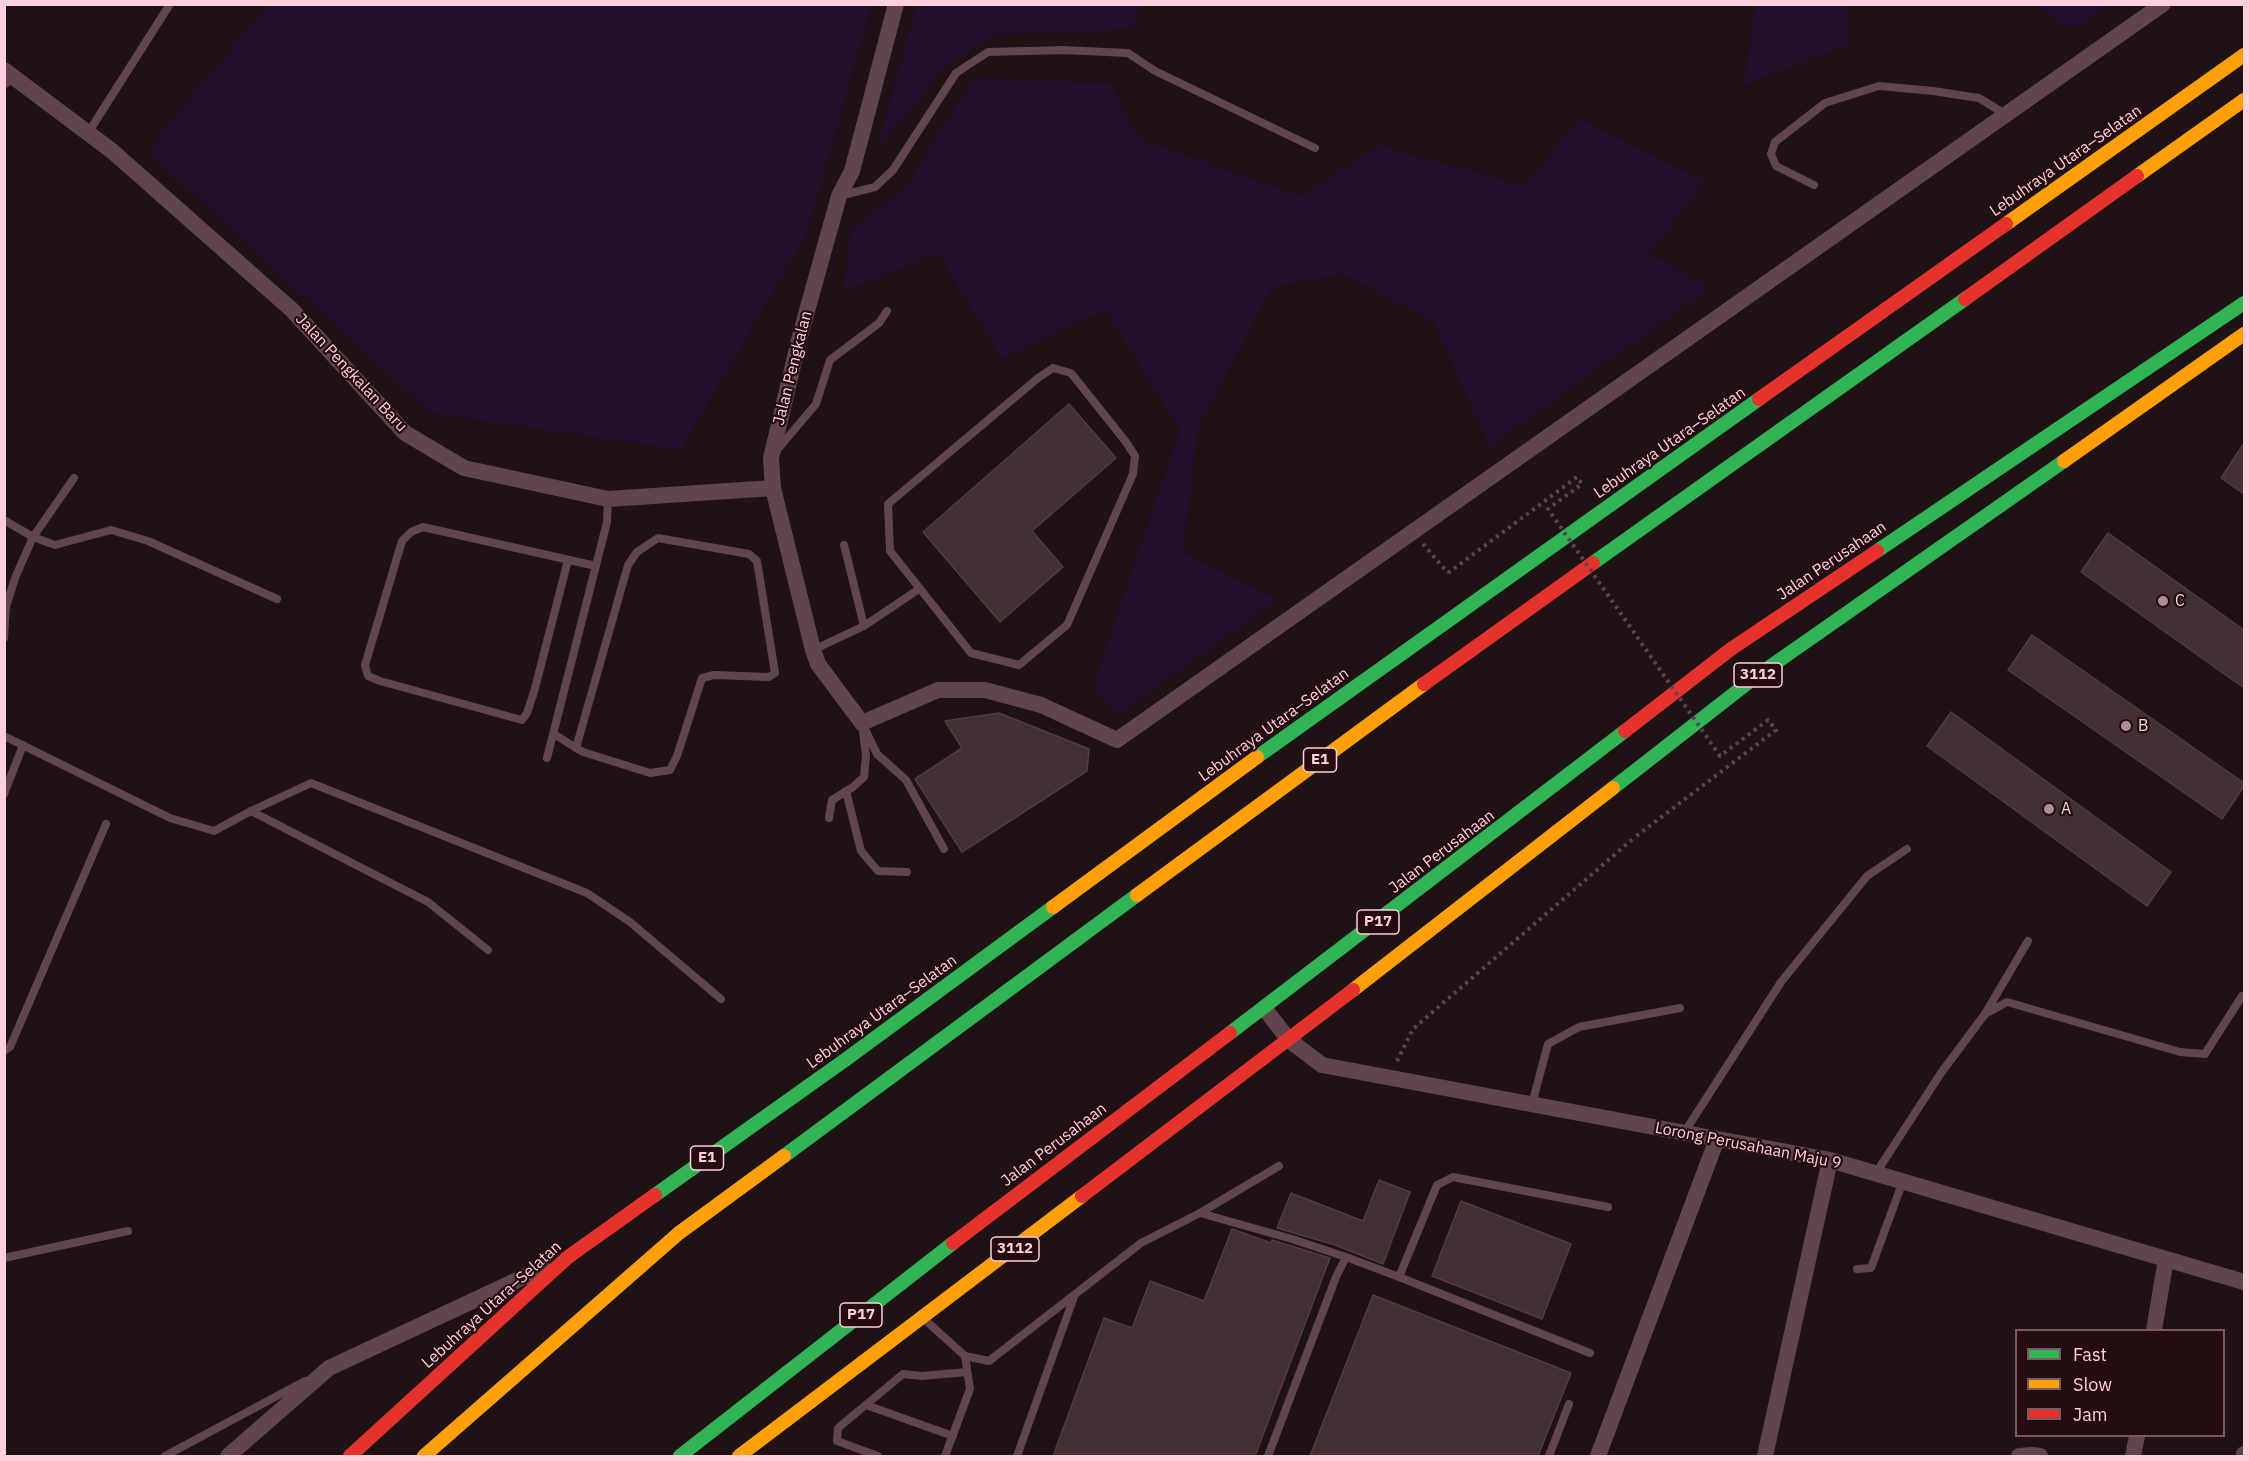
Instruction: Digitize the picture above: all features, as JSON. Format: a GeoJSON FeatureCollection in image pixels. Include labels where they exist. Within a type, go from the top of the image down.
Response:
{"type":"FeatureCollection","features":[{"type":"Feature","properties":{"kind":"main road","name":"Lebuhraya Utara–Selatan"},"geometry":{"type":"LineString","coordinates":[[350,1456],[568,1257],[845,1060],[1273,745],[2244,55]]}},
{"type":"Feature","properties":{"kind":"main road","name":"E1"},"geometry":{"type":"LineString","coordinates":[[424,1456],[679,1233],[1443,670],[2244,100]]}},
{"type":"Feature","properties":{"kind":"main road","name":"Jalan Perusahaan"},"geometry":{"type":"LineString","coordinates":[[680,1456],[1042,1174],[1492,835],[1731,650],[2244,303]]}},
{"type":"Feature","properties":{"kind":"main road","name":"3112"},"geometry":{"type":"LineString","coordinates":[[739,1456],[1289,1040],[1754,678],[2244,334]]}},
{"type":"Feature","properties":{"kind":"street","name":"Jalan Pengkalan"},"geometry":{"type":"LineString","coordinates":[[862,723],[818,664],[813,650],[773,488],[771,458],[839,196],[852,171],[896,4]]}},
{"type":"Feature","properties":{"kind":"street"},"geometry":{"type":"LineString","coordinates":[[862,723],[938,690],[985,690],[1041,705],[1117,740],[2163,4]]}},
{"type":"Feature","properties":{"kind":"street","name":"Jalan Pengkalan Baru"},"geometry":{"type":"LineString","coordinates":[[8,78],[88,133],[120,159],[292,310],[405,433],[464,468],[608,499],[773,488]]}},
{"type":"Feature","properties":{"kind":"street","name":"Lorong Perusahaan Maju 9"},"geometry":{"type":"LineString","coordinates":[[1264,1008],[1289,1040],[1322,1065],[1830,1160],[2166,1259],[2244,1278]]}},
{"type":"Feature","properties":{"kind":"street"},"geometry":{"type":"LineString","coordinates":[[1598,1456],[1718,1139]]}},
{"type":"Feature","properties":{"kind":"street"},"geometry":{"type":"LineString","coordinates":[[1765,1456],[1830,1160]]}},
{"type":"Feature","properties":{"kind":"street"},"geometry":{"type":"LineString","coordinates":[[228,1456],[329,1368],[568,1257]]}},
{"type":"Feature","properties":{"kind":"street"},"geometry":{"type":"LineString","coordinates":[[2154,1329],[2166,1259]]}},
{"type":"Feature","properties":{"kind":"street"},"geometry":{"type":"LineString","coordinates":[[2133,1456],[2137,1437]]}},
{"type":"Feature","properties":{"kind":"street"},"geometry":{"type":"LineString","coordinates":[[2019,1456],[2040,1456]]}},
{"type":"Feature","properties":{"kind":"lane"},"geometry":{"type":"LineString","coordinates":[[88,133],[170,4]]}},
{"type":"Feature","properties":{"kind":"lane"},"geometry":{"type":"LineString","coordinates":[[839,196],[875,187],[893,170],[956,73],[988,52],[1063,50],[1128,53],[1155,70],[1315,148]]}},
{"type":"Feature","properties":{"kind":"lane"},"geometry":{"type":"LineString","coordinates":[[1814,185],[1776,166],[1771,154],[1775,142],[1825,103],[1879,86],[1979,98],[2005,114]]}},
{"type":"Feature","properties":{"kind":"lane"},"geometry":{"type":"LineString","coordinates":[[771,458],[816,404],[830,360],[879,323],[886,311]]}},
{"type":"Feature","properties":{"kind":"lane"},"geometry":{"type":"LineString","coordinates":[[1053,368],[1071,373],[1135,456],[1133,474],[1067,625],[1019,665],[971,653],[919,589],[890,552],[888,504],[1038,378],[1053,368]]}},
{"type":"Feature","properties":{"kind":"lane"},"geometry":{"type":"LineString","coordinates":[[4,638],[6,607],[15,578],[33,537],[74,478]]}},
{"type":"Feature","properties":{"kind":"lane"},"geometry":{"type":"LineString","coordinates":[[548,758],[608,522],[608,499]]}},
{"type":"Feature","properties":{"kind":"lane"},"geometry":{"type":"LineString","coordinates":[[4,520],[33,537],[55,545],[111,531],[148,542],[277,599]]}},
{"type":"Feature","properties":{"kind":"lane"},"geometry":{"type":"LineString","coordinates":[[568,560],[534,692],[527,713],[522,720],[368,676],[365,665],[402,541],[411,531],[423,527],[596,566]]}},
{"type":"Feature","properties":{"kind":"lane"},"geometry":{"type":"LineString","coordinates":[[554,734],[576,748],[583,752],[650,773],[670,770],[677,756],[702,678],[714,675],[769,677],[775,673],[758,561],[748,554],[658,538],[637,552],[628,565],[576,748]]}},
{"type":"Feature","properties":{"kind":"lane"},"geometry":{"type":"LineString","coordinates":[[844,545],[864,626]]}},
{"type":"Feature","properties":{"kind":"lane"},"geometry":{"type":"LineString","coordinates":[[813,650],[864,626],[919,589]]}},
{"type":"Feature","properties":{"kind":"lane"},"geometry":{"type":"LineString","coordinates":[[829,818],[832,800],[853,788],[864,777],[866,756],[862,723]]}},
{"type":"Feature","properties":{"kind":"lane"},"geometry":{"type":"LineString","coordinates":[[862,723],[877,754],[906,780],[944,849]]}},
{"type":"Feature","properties":{"kind":"lane"},"geometry":{"type":"LineString","coordinates":[[4,736],[170,818],[214,831],[311,783],[587,893],[630,922],[721,999]]}},
{"type":"Feature","properties":{"kind":"lane"},"geometry":{"type":"LineString","coordinates":[[5,792],[23,745]]}},
{"type":"Feature","properties":{"kind":"lane"},"geometry":{"type":"LineString","coordinates":[[846,791],[861,851],[878,871],[907,872]]}},
{"type":"Feature","properties":{"kind":"lane"},"geometry":{"type":"LineString","coordinates":[[251,811],[429,902],[488,950]]}},
{"type":"Feature","properties":{"kind":"lane"},"geometry":{"type":"LineString","coordinates":[[4,1051],[10,1047],[106,824]]}},
{"type":"Feature","properties":{"kind":"lane"},"geometry":{"type":"LineString","coordinates":[[1684,1132],[1781,982],[1867,876],[1907,849]]}},
{"type":"Feature","properties":{"kind":"lane"},"geometry":{"type":"LineString","coordinates":[[1876,1173],[1941,1073],[1985,1014],[2028,941]]}},
{"type":"Feature","properties":{"kind":"lane"},"geometry":{"type":"LineString","coordinates":[[1985,1014],[2007,1002],[2180,1052],[2205,1054],[2242,996]]}},
{"type":"Feature","properties":{"kind":"lane"},"geometry":{"type":"LineString","coordinates":[[1532,1104],[1548,1044],[1579,1027],[1680,1008]]}},
{"type":"Feature","properties":{"kind":"lane"},"geometry":{"type":"LineString","coordinates":[[924,1318],[965,1356],[989,1361],[1141,1243],[1200,1213],[1279,1166]]}},
{"type":"Feature","properties":{"kind":"lane"},"geometry":{"type":"LineString","coordinates":[[1399,1277],[1437,1185],[1453,1177],[1608,1207]]}},
{"type":"Feature","properties":{"kind":"lane"},"geometry":{"type":"LineString","coordinates":[[1857,1269],[1871,1268],[1903,1181]]}},
{"type":"Feature","properties":{"kind":"lane"},"geometry":{"type":"LineString","coordinates":[[1200,1213],[1346,1257],[1590,1353]]}},
{"type":"Feature","properties":{"kind":"lane"},"geometry":{"type":"LineString","coordinates":[[4,1258],[128,1231]]}},
{"type":"Feature","properties":{"kind":"lane"},"geometry":{"type":"LineString","coordinates":[[1268,1456],[1346,1257]]}},
{"type":"Feature","properties":{"kind":"lane"},"geometry":{"type":"LineString","coordinates":[[1017,1456],[1075,1294]]}},
{"type":"Feature","properties":{"kind":"lane"},"geometry":{"type":"LineString","coordinates":[[945,1456],[970,1389],[965,1356]]}},
{"type":"Feature","properties":{"kind":"lane"},"geometry":{"type":"LineString","coordinates":[[165,1456],[329,1368]]}},
{"type":"Feature","properties":{"kind":"lane"},"geometry":{"type":"LineString","coordinates":[[878,1456],[837,1441],[838,1428],[903,1374],[922,1376],[968,1372]]}},
{"type":"Feature","properties":{"kind":"lane"},"geometry":{"type":"LineString","coordinates":[[866,1404],[953,1436]]}},
{"type":"Feature","properties":{"kind":"lane"},"geometry":{"type":"LineString","coordinates":[[1549,1456],[1569,1404]]}},
{"type":"Feature","properties":{"kind":"path"},"geometry":{"type":"LineString","coordinates":[[1389,1078],[1413,1029],[1635,837],[1776,730],[1768,720],[1720,756],[1548,509],[1581,484],[1577,477],[1448,573],[1412,533]]}},
{"type":"Feature","properties":{"kind":"shaded area"},"geometry":{"type":"Polygon","coordinates":[[[916,4],[1140,5],[1133,29],[996,35],[944,68],[876,152],[916,4]]]}},
{"type":"Feature","properties":{"kind":"shaded area"},"geometry":{"type":"Polygon","coordinates":[[[266,5],[872,5],[807,234],[681,450],[430,413],[147,151],[266,5]]]}},
{"type":"Feature","properties":{"kind":"shaded area"},"geometry":{"type":"Polygon","coordinates":[[[1756,5],[1849,5],[1849,44],[1743,86],[1756,5]]]}},
{"type":"Feature","properties":{"kind":"shaded area"},"geometry":{"type":"Polygon","coordinates":[[[2033,5],[2109,5],[2073,30],[2033,5]]]}},
{"type":"Feature","properties":{"kind":"shaded area"},"geometry":{"type":"Polygon","coordinates":[[[974,77],[1112,84],[1138,139],[1303,196],[1378,145],[1526,186],[1578,118],[1705,182],[1649,253],[1710,288],[1489,447],[1433,321],[1342,274],[1271,288],[1198,429],[1183,553],[1277,600],[1120,714],[1092,687],[1180,430],[1105,310],[1002,359],[938,254],[843,291],[851,229],[903,191],[974,77]]]}},
{"type":"Feature","properties":{"kind":"building"},"geometry":{"type":"Polygon","coordinates":[[[1069,404],[1116,458],[1032,531],[1063,567],[1000,622],[923,532],[1069,404]]]}},
{"type":"Feature","properties":{"kind":"building"},"geometry":{"type":"Polygon","coordinates":[[[2244,443],[2244,494],[2221,478],[2244,443]]]}},
{"type":"Feature","properties":{"kind":"building","name":"C"},"geometry":{"type":"Polygon","coordinates":[[[2108,533],[2244,630],[2244,688],[2081,572],[2108,533]]]}},
{"type":"Feature","properties":{"kind":"building","name":"B"},"geometry":{"type":"Polygon","coordinates":[[[2032,635],[2244,783],[2222,819],[2008,670],[2032,635]]]}},
{"type":"Feature","properties":{"kind":"building","name":"A"},"geometry":{"type":"Polygon","coordinates":[[[1951,712],[2171,872],[2147,906],[1927,746],[1951,712]]]}},
{"type":"Feature","properties":{"kind":"building"},"geometry":{"type":"Polygon","coordinates":[[[999,713],[1089,749],[1087,771],[962,852],[915,779],[962,748],[945,721],[999,713]]]}},
{"type":"Feature","properties":{"kind":"building"},"geometry":{"type":"Polygon","coordinates":[[[1379,1180],[1410,1192],[1383,1264],[1335,1245],[1277,1228],[1291,1193],[1363,1221],[1379,1180]]]}},
{"type":"Feature","properties":{"kind":"building"},"geometry":{"type":"Polygon","coordinates":[[[1461,1201],[1571,1244],[1542,1319],[1432,1276],[1461,1201]]]}},
{"type":"Feature","properties":{"kind":"building"},"geometry":{"type":"Polygon","coordinates":[[[1232,1229],[1271,1243],[1272,1240],[1330,1258],[1255,1456],[1053,1456],[1104,1318],[1132,1328],[1150,1281],[1204,1301],[1232,1229]]]}},
{"type":"Feature","properties":{"kind":"building"},"geometry":{"type":"Polygon","coordinates":[[[1373,1295],[1571,1373],[1538,1456],[1310,1456],[1373,1295]]]}},
{"type":"Feature","properties":{"kind":"traffic: fast"},"geometry":{"type":"LineString","coordinates":[[1593,563],[1965,299]]}},
{"type":"Feature","properties":{"kind":"traffic: fast"},"geometry":{"type":"LineString","coordinates":[[1877,551],[2244,303]]}},
{"type":"Feature","properties":{"kind":"traffic: fast"},"geometry":{"type":"LineString","coordinates":[[1257,757],[1759,399]]}},
{"type":"Feature","properties":{"kind":"traffic: fast"},"geometry":{"type":"LineString","coordinates":[[1613,788],[1754,678],[2064,461]]}},
{"type":"Feature","properties":{"kind":"traffic: fast"},"geometry":{"type":"LineString","coordinates":[[1230,1033],[1625,731]]}},
{"type":"Feature","properties":{"kind":"traffic: fast"},"geometry":{"type":"LineString","coordinates":[[784,1156],[1137,895]]}},
{"type":"Feature","properties":{"kind":"traffic: fast"},"geometry":{"type":"LineString","coordinates":[[655,1195],[845,1060],[1053,907]]}},
{"type":"Feature","properties":{"kind":"traffic: fast"},"geometry":{"type":"LineString","coordinates":[[680,1456],[953,1243]]}},
{"type":"Feature","properties":{"kind":"traffic: slow"},"geometry":{"type":"LineString","coordinates":[[2006,224],[2244,55]]}},
{"type":"Feature","properties":{"kind":"traffic: slow"},"geometry":{"type":"LineString","coordinates":[[2137,176],[2244,100]]}},
{"type":"Feature","properties":{"kind":"traffic: slow"},"geometry":{"type":"LineString","coordinates":[[2064,461],[2244,334]]}},
{"type":"Feature","properties":{"kind":"traffic: slow"},"geometry":{"type":"LineString","coordinates":[[1137,895],[1424,684]]}},
{"type":"Feature","properties":{"kind":"traffic: slow"},"geometry":{"type":"LineString","coordinates":[[1053,907],[1257,757]]}},
{"type":"Feature","properties":{"kind":"traffic: slow"},"geometry":{"type":"LineString","coordinates":[[1353,990],[1613,788]]}},
{"type":"Feature","properties":{"kind":"traffic: slow"},"geometry":{"type":"LineString","coordinates":[[424,1456],[679,1233],[784,1156]]}},
{"type":"Feature","properties":{"kind":"traffic: slow"},"geometry":{"type":"LineString","coordinates":[[739,1456],[1082,1196]]}},
{"type":"Feature","properties":{"kind":"traffic: jam"},"geometry":{"type":"LineString","coordinates":[[1965,299],[2137,176]]}},
{"type":"Feature","properties":{"kind":"traffic: jam"},"geometry":{"type":"LineString","coordinates":[[1759,399],[2006,224]]}},
{"type":"Feature","properties":{"kind":"traffic: jam"},"geometry":{"type":"LineString","coordinates":[[1625,731],[1731,649],[1877,551]]}},
{"type":"Feature","properties":{"kind":"traffic: jam"},"geometry":{"type":"LineString","coordinates":[[1424,684],[1593,563]]}},
{"type":"Feature","properties":{"kind":"traffic: jam"},"geometry":{"type":"LineString","coordinates":[[1082,1196],[1353,990]]}},
{"type":"Feature","properties":{"kind":"traffic: jam"},"geometry":{"type":"LineString","coordinates":[[953,1243],[1230,1033]]}},
{"type":"Feature","properties":{"kind":"traffic: jam"},"geometry":{"type":"LineString","coordinates":[[350,1456],[568,1257],[655,1195]]}},
{"type":"Feature","properties":{"kind":"place","name":"C"},"geometry":{"type":"Point","coordinates":[2163,601]}},
{"type":"Feature","properties":{"kind":"place","name":"B"},"geometry":{"type":"Point","coordinates":[2126,726]}},
{"type":"Feature","properties":{"kind":"place","name":"A"},"geometry":{"type":"Point","coordinates":[2049,809]}}]}
